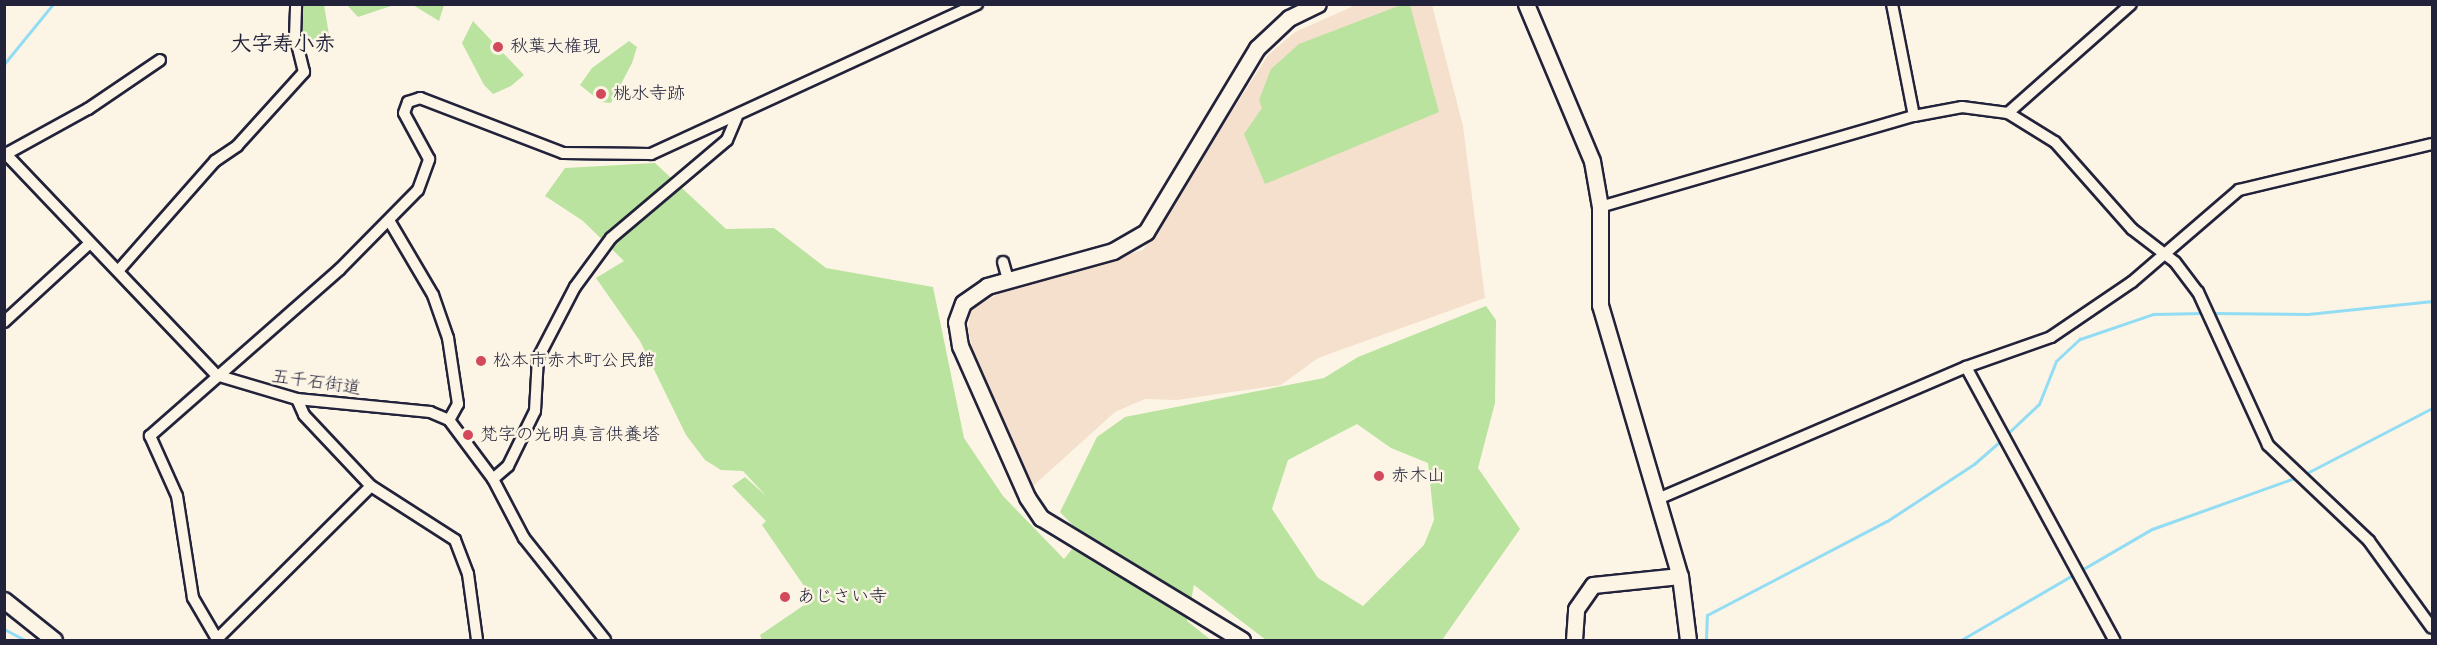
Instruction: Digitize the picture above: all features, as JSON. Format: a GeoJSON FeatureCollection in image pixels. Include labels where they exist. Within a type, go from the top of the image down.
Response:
{"type":"FeatureCollection","features":[{"type":"Feature","properties":{"kind":"street"},"geometry":{"type":"LineString","coordinates":[[118,271],[214,161],[237,146],[304,72],[295,37],[297,4]]}},
{"type":"Feature","properties":{"kind":"street"},"geometry":{"type":"LineString","coordinates":[[371,486],[217,640],[193,598],[177,496],[150,436],[390,222],[418,190],[429,159],[404,113],[413,98],[563,153],[588,156],[651,154],[737,117],[977,4]]}},
{"type":"Feature","properties":{"kind":"street"},"geometry":{"type":"LineString","coordinates":[[1242,640],[1059,533],[1027,497],[956,334],[963,303],[1008,279],[1113,251],[1146,232],[1257,48],[1289,18],[1318,4]]}},
{"type":"Feature","properties":{"kind":"street"},"geometry":{"type":"LineString","coordinates":[[1526,4],[1587,142],[1600,207],[1600,306],[1613,366],[1658,499],[1680,576],[1688,640]]}},
{"type":"Feature","properties":{"kind":"street"},"geometry":{"type":"LineString","coordinates":[[1892,4],[1914,116]]}},
{"type":"Feature","properties":{"kind":"street"},"geometry":{"type":"LineString","coordinates":[[2008,113],[2131,4]]}},
{"type":"Feature","properties":{"kind":"street"},"geometry":{"type":"LineString","coordinates":[[160,60],[88,109],[5,153],[216,375]]}},
{"type":"Feature","properties":{"kind":"street"},"geometry":{"type":"LineString","coordinates":[[1600,207],[1914,116],[1962,107],[2008,113],[2055,142],[2132,229],[2163,251],[2198,292],[2268,445],[2369,542],[2433,628]]}},
{"type":"Feature","properties":{"kind":"street"},"geometry":{"type":"LineString","coordinates":[[493,479],[508,466],[535,411],[538,358],[575,287],[610,238],[727,140],[737,117]]}},
{"type":"Feature","properties":{"kind":"street"},"geometry":{"type":"LineString","coordinates":[[1658,499],[1966,367],[2051,337],[2084,319],[2239,190],[2433,144]]}},
{"type":"Feature","properties":{"kind":"street"},"geometry":{"type":"LineString","coordinates":[[390,222],[433,295],[448,338],[458,404],[449,420],[493,479],[524,538],[605,640]]}},
{"type":"Feature","properties":{"kind":"street"},"geometry":{"type":"LineString","coordinates":[[4,322],[90,243]]}},
{"type":"Feature","properties":{"kind":"street"},"geometry":{"type":"LineString","coordinates":[[1003,262],[1008,279]]}},
{"type":"Feature","properties":{"kind":"street"},"geometry":{"type":"LineString","coordinates":[[1966,367],[2114,640]]}},
{"type":"Feature","properties":{"kind":"street","name":"五千石街道"},"geometry":{"type":"LineString","coordinates":[[216,375],[297,399],[430,411],[449,420]]}},
{"type":"Feature","properties":{"kind":"street"},"geometry":{"type":"LineString","coordinates":[[297,399],[304,414],[371,486],[455,540],[470,583],[477,640]]}},
{"type":"Feature","properties":{"kind":"street"},"geometry":{"type":"LineString","coordinates":[[1574,640],[1576,609],[1593,585],[1680,576]]}},
{"type":"Feature","properties":{"kind":"street"},"geometry":{"type":"LineString","coordinates":[[4,600],[54,640]]}},
{"type":"Feature","properties":{"kind":"shaded area"},"geometry":{"type":"Polygon","coordinates":[[[1356,5],[1432,5],[1463,126],[1485,298],[1318,358],[1281,385],[1177,400],[1145,399],[1115,412],[1032,487],[976,363],[968,329],[971,309],[1009,288],[1143,250],[1268,55],[1295,32],[1356,5]]]}},
{"type":"Feature","properties":{"kind":"green space"},"geometry":{"type":"Polygon","coordinates":[[[347,4],[394,5],[358,17],[347,4]]]}},
{"type":"Feature","properties":{"kind":"green space"},"geometry":{"type":"Polygon","coordinates":[[[302,5],[324,5],[329,35],[310,43],[300,30],[302,5]]]}},
{"type":"Feature","properties":{"kind":"green space"},"geometry":{"type":"Polygon","coordinates":[[[413,5],[444,5],[439,21],[413,5]]]}},
{"type":"Feature","properties":{"kind":"green space"},"geometry":{"type":"Polygon","coordinates":[[[1401,5],[1410,5],[1439,112],[1265,184],[1244,134],[1262,108],[1259,100],[1271,69],[1299,44],[1401,5]]]}},
{"type":"Feature","properties":{"kind":"green space"},"geometry":{"type":"Polygon","coordinates":[[[473,21],[524,75],[511,86],[493,94],[484,85],[462,43],[473,21]]]}},
{"type":"Feature","properties":{"kind":"green space"},"geometry":{"type":"Polygon","coordinates":[[[629,41],[637,47],[632,63],[611,103],[601,102],[580,85],[592,68],[629,41]]]}},
{"type":"Feature","properties":{"kind":"green space"},"geometry":{"type":"Polygon","coordinates":[[[655,163],[726,229],[774,228],[826,268],[933,287],[964,438],[1003,496],[1064,559],[1083,536],[1060,512],[1097,437],[1125,417],[1324,378],[1358,357],[1486,306],[1496,320],[1495,403],[1478,468],[1520,529],[1442,640],[1266,640],[1194,585],[1187,621],[1211,640],[762,640],[760,635],[813,599],[762,525],[766,521],[732,486],[745,477],[766,496],[743,471],[721,470],[705,460],[686,435],[640,341],[596,278],[624,261],[583,221],[545,196],[565,168],[655,163]],[[1357,424],[1288,460],[1272,509],[1318,578],[1363,606],[1424,545],[1434,520],[1428,463],[1391,448],[1357,424]]]}},
{"type":"Feature","properties":{"kind":"waterway"},"geometry":{"type":"LineString","coordinates":[[4,64],[53,4]]}},
{"type":"Feature","properties":{"kind":"waterway"},"geometry":{"type":"LineString","coordinates":[[2210,313],[2308,314],[2432,301]]}},
{"type":"Feature","properties":{"kind":"waterway"},"geometry":{"type":"LineString","coordinates":[[2006,435],[2039,404],[2056,361],[2080,339],[2153,314],[2204,313]]}},
{"type":"Feature","properties":{"kind":"waterway"},"geometry":{"type":"LineString","coordinates":[[2303,475],[2432,408]]}},
{"type":"Feature","properties":{"kind":"waterway"},"geometry":{"type":"LineString","coordinates":[[1706,640],[1707,615],[1887,521],[1974,464],[2002,440]]}},
{"type":"Feature","properties":{"kind":"waterway"},"geometry":{"type":"LineString","coordinates":[[1961,640],[2152,529],[2297,477]]}},
{"type":"Feature","properties":{"kind":"waterway"},"geometry":{"type":"LineString","coordinates":[[4,629],[25,640]]}},
{"type":"Feature","properties":{"kind":"place","name":"秋葉大権現"},"geometry":{"type":"Point","coordinates":[498,47]}},
{"type":"Feature","properties":{"kind":"place","name":"桃水寺跡"},"geometry":{"type":"Point","coordinates":[601,94]}},
{"type":"Feature","properties":{"kind":"place","name":"松本市赤木町公民館"},"geometry":{"type":"Point","coordinates":[481,361]}},
{"type":"Feature","properties":{"kind":"place","name":"梵字の光明真言供養塔"},"geometry":{"type":"Point","coordinates":[468,435]}},
{"type":"Feature","properties":{"kind":"place","name":"赤木山"},"geometry":{"type":"Point","coordinates":[1379,476]}},
{"type":"Feature","properties":{"kind":"place","name":"あじさい寺"},"geometry":{"type":"Point","coordinates":[785,597]}},
{"type":"Feature","properties":{"kind":"district","name":"大字寿小赤"},"geometry":{"type":"Point","coordinates":[283,44]}}]}
